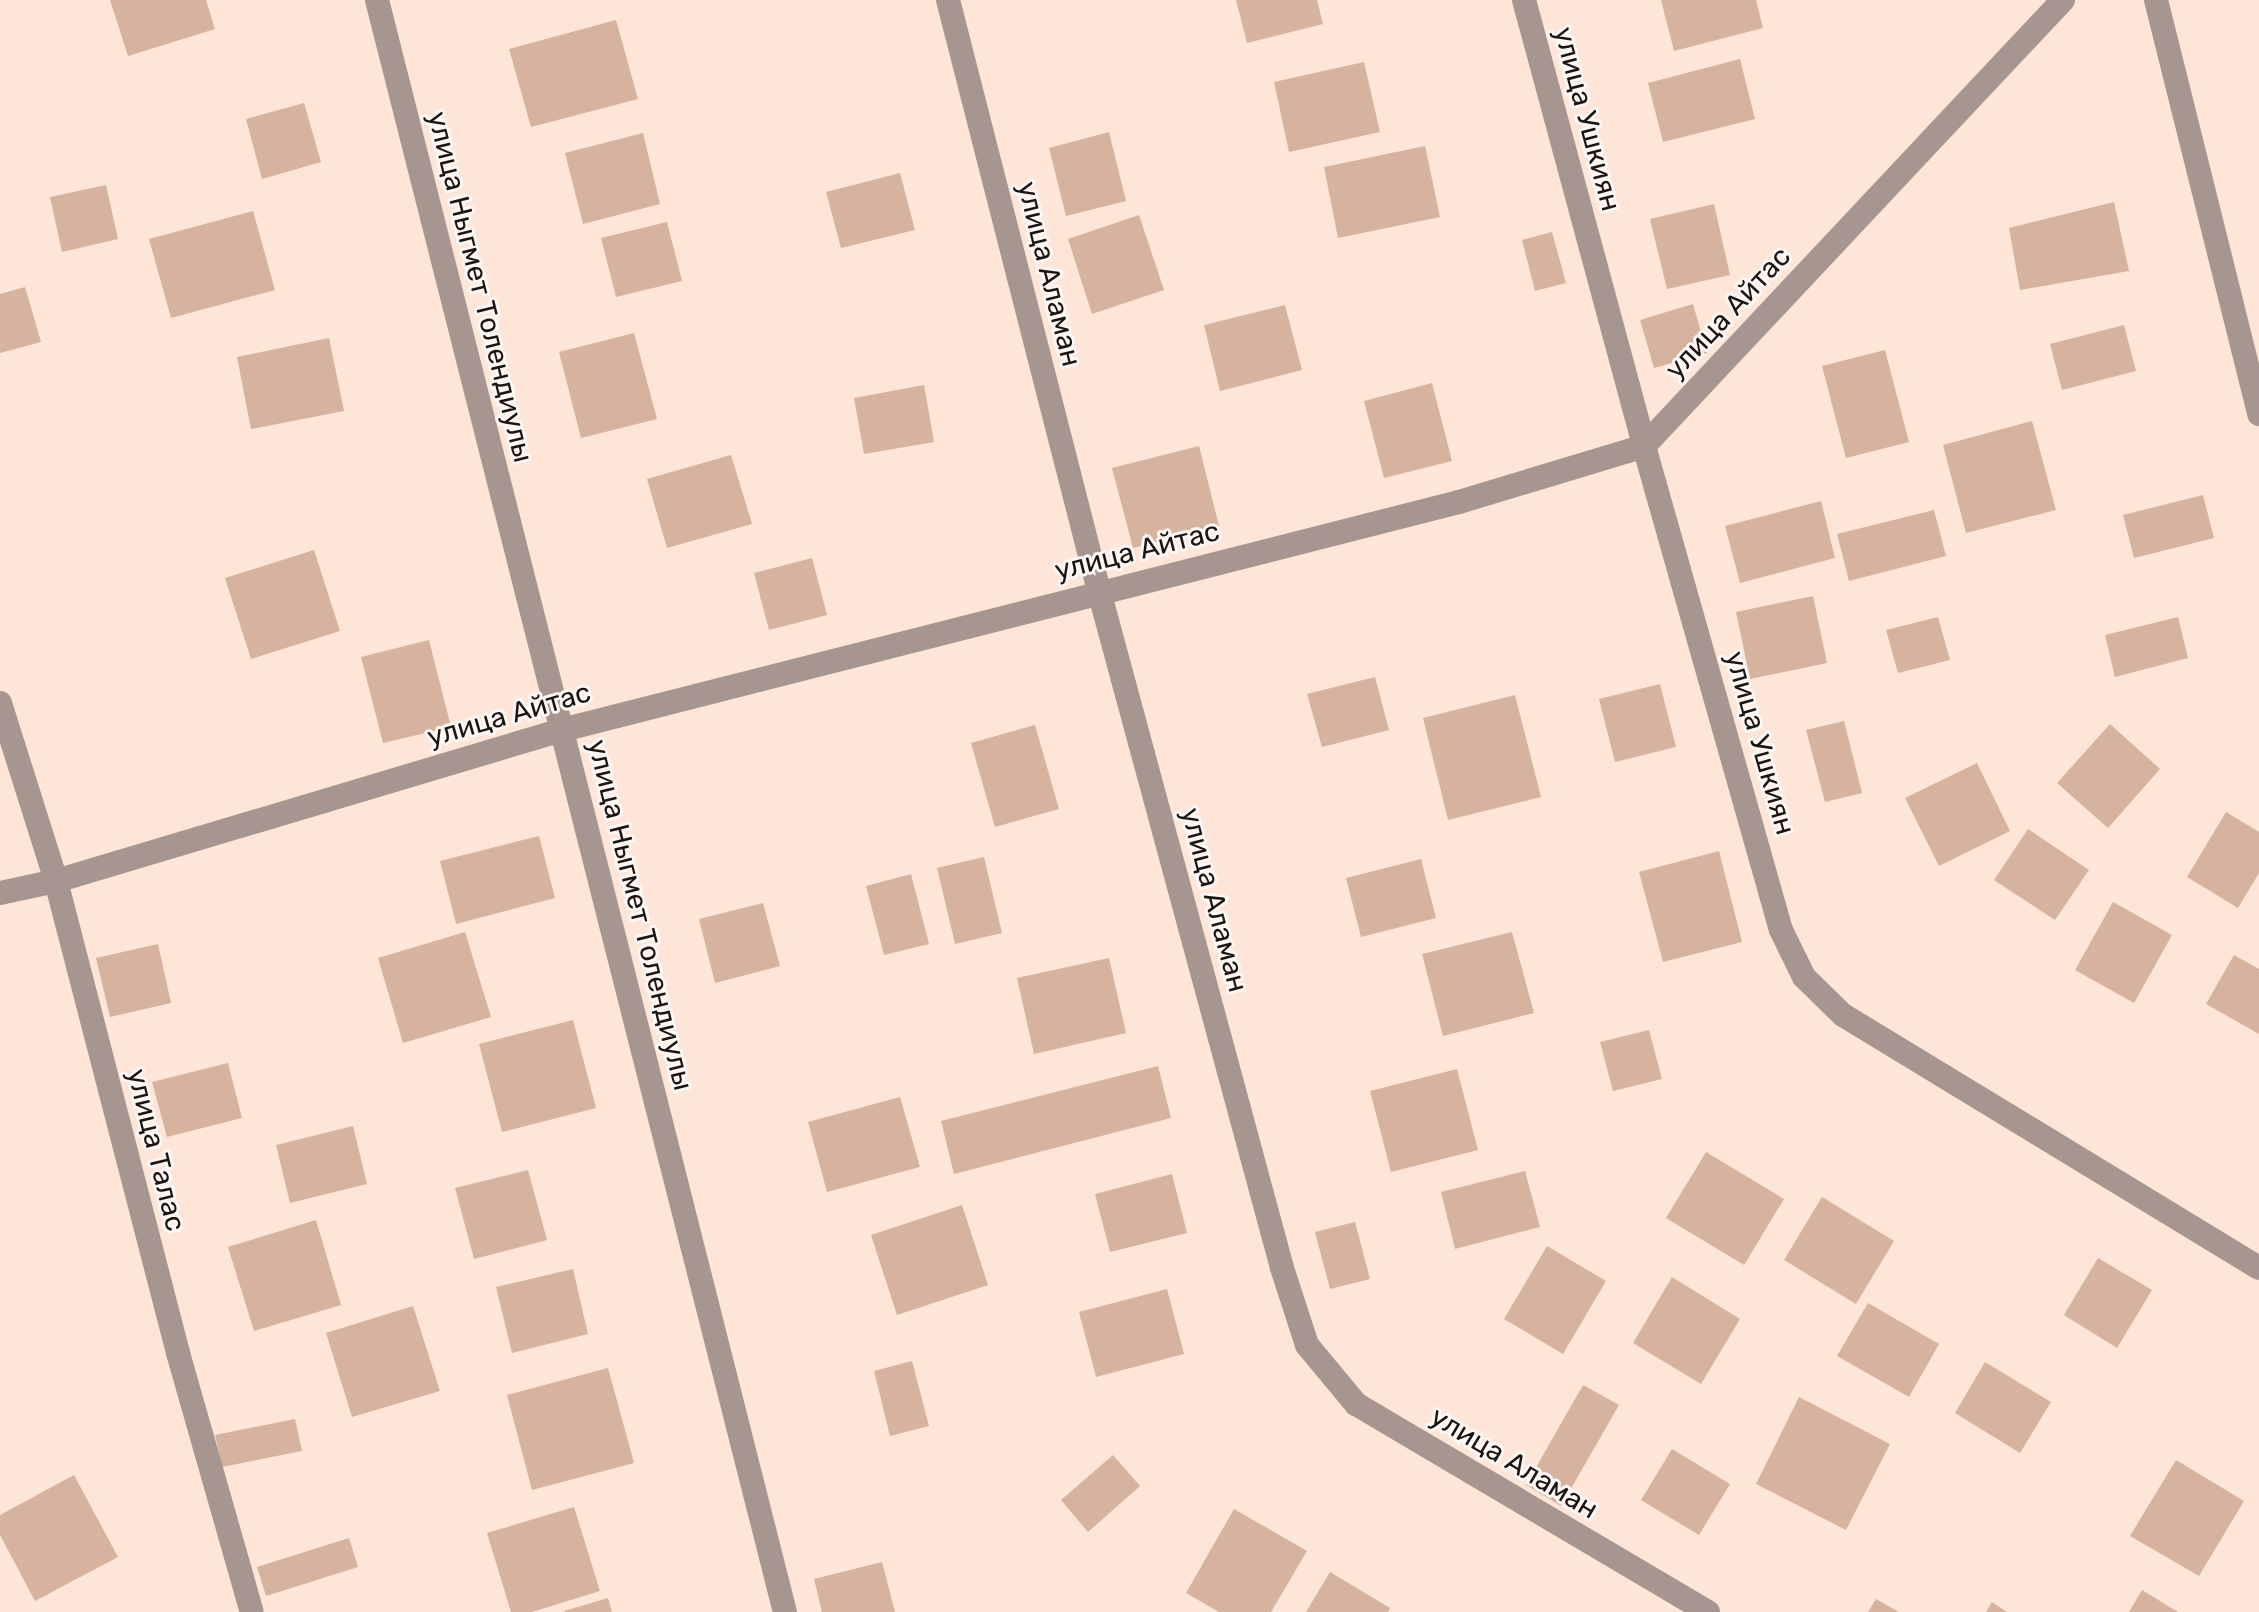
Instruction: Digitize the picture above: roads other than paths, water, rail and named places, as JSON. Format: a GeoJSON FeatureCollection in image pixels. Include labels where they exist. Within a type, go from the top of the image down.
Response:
{"type":"FeatureCollection","features":[{"type":"Feature","properties":{"kind":"street","name":"улица Ныгмет Толендиулы"},"geometry":{"type":"LineString","coordinates":[[377,0],[785,1612]]}},
{"type":"Feature","properties":{"kind":"street","name":"улица Аламан"},"geometry":{"type":"LineString","coordinates":[[948,0],[1099,591],[1278,1253],[1307,1345],[1356,1404],[1708,1612]]}},
{"type":"Feature","properties":{"kind":"street","name":"улица Ушкиян"},"geometry":{"type":"LineString","coordinates":[[1524,0],[1644,446],[1781,930],[1804,977],[1843,1015],[2259,1268]]}},
{"type":"Feature","properties":{"kind":"street","name":"улица Айтас"},"geometry":{"type":"LineString","coordinates":[[0,893],[56,881],[562,730],[1099,591],[1459,502],[1644,446],[2063,0]]}},
{"type":"Feature","properties":{"kind":"street"},"geometry":{"type":"LineString","coordinates":[[2156,0],[2259,414]]}},
{"type":"Feature","properties":{"kind":"street","name":"улица Талас"},"geometry":{"type":"LineString","coordinates":[[0,703],[56,881],[178,1353],[252,1612]]}}]}
